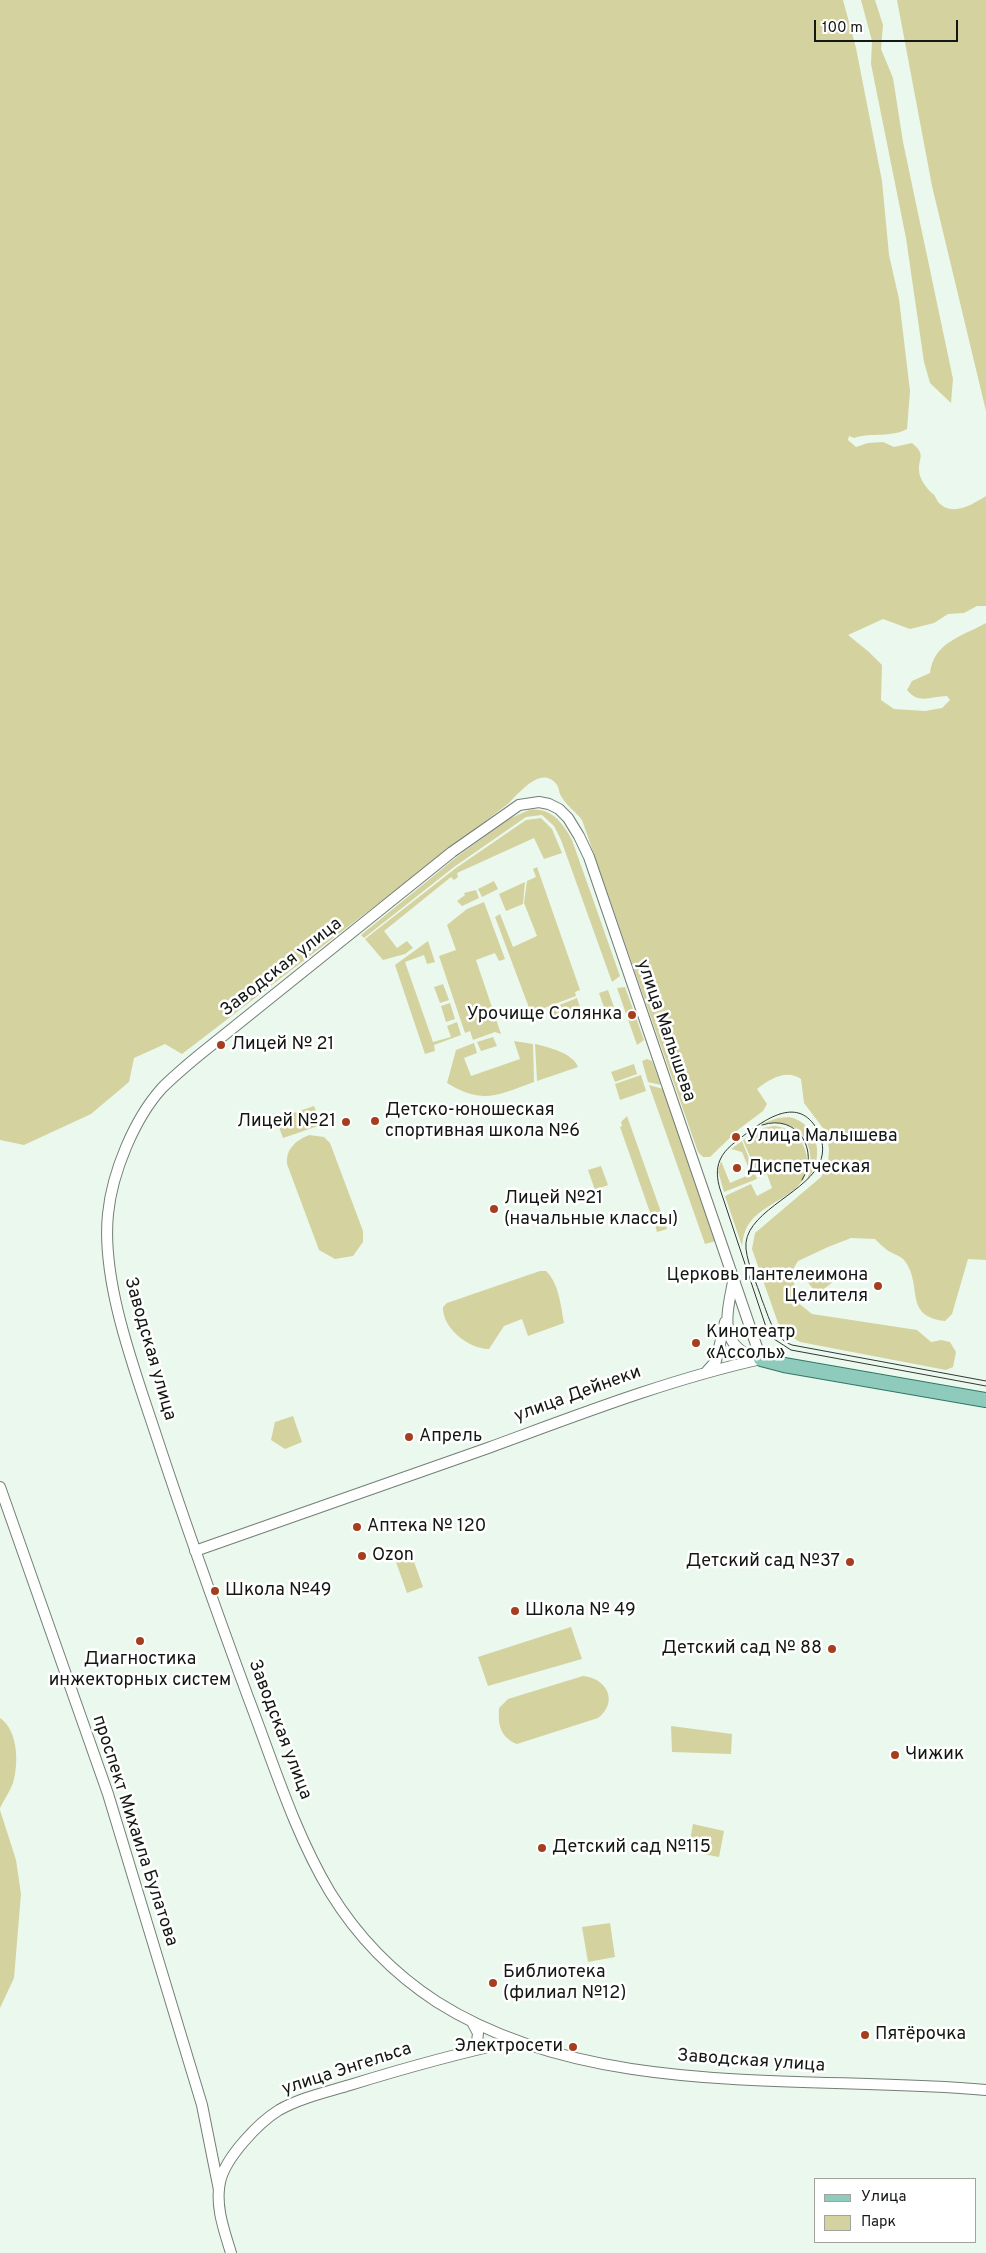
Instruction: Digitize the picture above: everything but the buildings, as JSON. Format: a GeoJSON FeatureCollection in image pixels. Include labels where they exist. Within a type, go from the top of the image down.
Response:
{"type":"FeatureCollection","features":[{"type":"Feature","properties":{"kind":"main road","name":"улица Дейнеки"},"geometry":{"type":"LineString","coordinates":[[761,1359],[784,1365],[986,1400]]}},
{"type":"Feature","properties":{"kind":"street","name":"Заводская улица"},"geometry":{"type":"LineString","coordinates":[[549,804],[539,802],[519,805],[507,812],[452,852],[234,1026],[160,1090],[145,1111],[128,1142],[117,1171],[109,1201],[107,1238],[110,1268],[133,1365],[195,1550],[296,1820],[317,1868],[332,1895],[368,1942],[404,1979],[471,2021],[517,2041],[586,2060],[687,2076],[829,2084],[936,2086],[986,2090]]}},
{"type":"Feature","properties":{"kind":"street","name":"улица Малышева"},"geometry":{"type":"LineString","coordinates":[[549,804],[568,818],[589,857],[761,1359]]}},
{"type":"Feature","properties":{"kind":"street","name":"улица Малышева"},"geometry":{"type":"LineString","coordinates":[[733,1281],[726,1325],[730,1337],[737,1348],[748,1356],[761,1359]]}},
{"type":"Feature","properties":{"kind":"street"},"geometry":{"type":"LineString","coordinates":[[710,1370],[716,1361],[728,1312]]}},
{"type":"Feature","properties":{"kind":"street","name":"улица Дейнеки"},"geometry":{"type":"LineString","coordinates":[[195,1550],[390,1483],[647,1390],[710,1370],[761,1359]]}},
{"type":"Feature","properties":{"kind":"street","name":"проспект Михаила Булатова"},"geometry":{"type":"LineString","coordinates":[[0,1487],[108,1794],[202,2105],[219,2190]]}},
{"type":"Feature","properties":{"kind":"street"},"geometry":{"type":"LineString","coordinates":[[471,2021],[478,2033],[477,2042],[472,2050]]}},
{"type":"Feature","properties":{"kind":"street","name":"Заводская улица"},"geometry":{"type":"LineString","coordinates":[[472,2050],[517,2041]]}},
{"type":"Feature","properties":{"kind":"street","name":"улица Энгельса"},"geometry":{"type":"LineString","coordinates":[[231,2253],[221,2217],[219,2190],[222,2176],[238,2150],[260,2124],[281,2109],[317,2095],[472,2050]]}},
{"type":"Feature","properties":{"kind":"green space"},"geometry":{"type":"Polygon","coordinates":[[[0,0],[843,0],[856,48],[882,181],[889,255],[899,299],[910,391],[907,429],[888,434],[854,438],[849,436],[848,440],[856,447],[868,443],[883,442],[894,447],[912,443],[919,450],[921,456],[919,473],[922,480],[938,502],[945,507],[950,509],[963,508],[986,496],[986,606],[977,606],[964,613],[948,614],[934,623],[910,629],[883,619],[848,635],[882,665],[881,700],[894,709],[925,711],[942,708],[950,700],[947,696],[926,699],[912,695],[907,690],[912,681],[930,673],[937,654],[943,647],[986,623],[986,1260],[968,1259],[952,1314],[945,1321],[932,1318],[923,1313],[918,1306],[913,1279],[904,1260],[887,1250],[875,1239],[851,1238],[798,1261],[792,1271],[797,1302],[812,1314],[917,1330],[931,1342],[941,1340],[950,1342],[956,1352],[953,1367],[946,1370],[800,1342],[788,1335],[778,1323],[752,1249],[755,1233],[821,1177],[828,1164],[829,1149],[826,1132],[804,1103],[801,1079],[795,1076],[784,1075],[778,1076],[757,1089],[767,1104],[763,1111],[739,1129],[710,1157],[703,1157],[698,1152],[582,820],[563,799],[557,785],[551,779],[538,779],[531,782],[509,803],[182,1054],[165,1044],[134,1058],[129,1082],[91,1114],[24,1145],[0,1140],[0,0]]]}},
{"type":"Feature","properties":{"kind":"green space"},"geometry":{"type":"Polygon","coordinates":[[[861,0],[875,0],[883,25],[881,49],[893,78],[903,142],[953,379],[951,403],[930,383],[924,362],[906,238],[871,64],[872,41],[861,0]]]}},
{"type":"Feature","properties":{"kind":"green space"},"geometry":{"type":"Polygon","coordinates":[[[897,0],[986,0],[986,411],[932,186],[897,0]]]}},
{"type":"Feature","properties":{"kind":"green space"},"geometry":{"type":"Polygon","coordinates":[[[529,810],[550,813],[560,822],[572,840],[620,976],[612,982],[561,840],[554,826],[542,815],[526,817],[454,867],[364,938],[361,935],[458,856],[509,819],[529,810]]]}},
{"type":"Feature","properties":{"kind":"green space"},"geometry":{"type":"Polygon","coordinates":[[[541,818],[552,829],[562,853],[544,859],[534,838],[457,873],[458,877],[454,880],[451,877],[384,931],[397,948],[407,941],[413,948],[405,954],[383,960],[365,939],[456,868],[526,820],[541,818]]]}},
{"type":"Feature","properties":{"kind":"green space"},"geometry":{"type":"Polygon","coordinates":[[[537,867],[580,990],[575,992],[576,996],[531,1013],[495,917],[500,914],[513,947],[537,936],[524,903],[527,881],[536,877],[533,869],[537,867]]]}},
{"type":"Feature","properties":{"kind":"green space"},"geometry":{"type":"Polygon","coordinates":[[[494,881],[498,889],[482,897],[478,889],[494,881]]]}},
{"type":"Feature","properties":{"kind":"green space"},"geometry":{"type":"Polygon","coordinates":[[[525,882],[523,904],[506,911],[499,894],[525,882]]]}},
{"type":"Feature","properties":{"kind":"green space"},"geometry":{"type":"Polygon","coordinates":[[[476,890],[479,898],[462,906],[457,901],[465,895],[464,893],[476,890]]]}},
{"type":"Feature","properties":{"kind":"green space"},"geometry":{"type":"Polygon","coordinates":[[[484,902],[505,959],[499,961],[495,953],[476,960],[501,1034],[495,1032],[473,1040],[470,1031],[465,1033],[439,956],[456,950],[447,925],[467,909],[484,902]]]}},
{"type":"Feature","properties":{"kind":"green space"},"geometry":{"type":"Polygon","coordinates":[[[428,941],[435,962],[427,964],[424,955],[405,962],[433,1042],[451,1037],[447,1026],[457,1022],[461,1035],[434,1045],[435,1051],[425,1054],[395,965],[428,941]]]}},
{"type":"Feature","properties":{"kind":"green space"},"geometry":{"type":"Polygon","coordinates":[[[443,984],[449,1000],[440,1003],[434,987],[443,984]]]}},
{"type":"Feature","properties":{"kind":"green space"},"geometry":{"type":"Polygon","coordinates":[[[625,987],[644,1040],[637,1045],[617,988],[625,987]]]}},
{"type":"Feature","properties":{"kind":"green space"},"geometry":{"type":"Polygon","coordinates":[[[608,990],[615,1010],[606,1013],[599,993],[608,990]]]}},
{"type":"Feature","properties":{"kind":"green space"},"geometry":{"type":"Polygon","coordinates":[[[577,998],[581,1010],[551,1021],[547,1010],[577,998]]]}},
{"type":"Feature","properties":{"kind":"green space"},"geometry":{"type":"Polygon","coordinates":[[[450,1003],[455,1019],[446,1022],[441,1006],[450,1003]]]}},
{"type":"Feature","properties":{"kind":"green space"},"geometry":{"type":"Polygon","coordinates":[[[493,1037],[497,1046],[481,1051],[477,1042],[493,1037]]]}},
{"type":"Feature","properties":{"kind":"green space"},"geometry":{"type":"Polygon","coordinates":[[[514,1041],[533,1044],[534,1082],[490,1096],[471,1094],[447,1083],[456,1050],[474,1043],[477,1053],[464,1058],[471,1076],[520,1059],[514,1041]]]}},
{"type":"Feature","properties":{"kind":"green space"},"geometry":{"type":"Polygon","coordinates":[[[535,1044],[566,1054],[578,1067],[537,1081],[535,1044]]]}},
{"type":"Feature","properties":{"kind":"green space"},"geometry":{"type":"Polygon","coordinates":[[[647,1059],[652,1061],[661,1085],[648,1082],[642,1061],[647,1059]]]}},
{"type":"Feature","properties":{"kind":"green space"},"geometry":{"type":"Polygon","coordinates":[[[634,1064],[637,1074],[615,1082],[611,1072],[634,1064]]]}},
{"type":"Feature","properties":{"kind":"green space"},"geometry":{"type":"Polygon","coordinates":[[[641,1075],[646,1091],[620,1100],[615,1084],[641,1075]]]}},
{"type":"Feature","properties":{"kind":"green space"},"geometry":{"type":"Polygon","coordinates":[[[649,1085],[663,1089],[716,1241],[705,1244],[649,1085]]]}},
{"type":"Feature","properties":{"kind":"green space"},"geometry":{"type":"Polygon","coordinates":[[[314,1106],[321,1125],[283,1138],[276,1119],[314,1106]]]}},
{"type":"Feature","properties":{"kind":"green space"},"geometry":{"type":"Polygon","coordinates":[[[627,1116],[667,1229],[657,1232],[654,1221],[656,1220],[655,1217],[652,1218],[620,1127],[622,1126],[621,1122],[627,1116]]]}},
{"type":"Feature","properties":{"kind":"green space"},"geometry":{"type":"Polygon","coordinates":[[[789,1117],[807,1127],[813,1134],[816,1143],[816,1162],[807,1180],[810,1156],[808,1145],[803,1136],[796,1129],[786,1124],[775,1122],[761,1124],[778,1118],[789,1117]]]}},
{"type":"Feature","properties":{"kind":"green space"},"geometry":{"type":"Polygon","coordinates":[[[774,1126],[788,1130],[802,1142],[807,1162],[806,1174],[792,1192],[760,1212],[751,1221],[747,1227],[742,1246],[725,1196],[751,1184],[757,1196],[772,1188],[767,1174],[759,1178],[743,1140],[763,1128],[774,1126]]]}},
{"type":"Feature","properties":{"kind":"green space"},"geometry":{"type":"Polygon","coordinates":[[[309,1135],[324,1137],[330,1143],[363,1231],[363,1242],[353,1256],[335,1259],[319,1250],[287,1164],[288,1154],[292,1146],[309,1135]]]}},
{"type":"Feature","properties":{"kind":"green space"},"geometry":{"type":"Polygon","coordinates":[[[742,1141],[757,1179],[724,1192],[718,1171],[721,1161],[730,1183],[751,1174],[742,1152],[731,1149],[742,1141]]]}},
{"type":"Feature","properties":{"kind":"green space"},"geometry":{"type":"Polygon","coordinates":[[[601,1166],[608,1185],[595,1190],[588,1170],[601,1166]]]}},
{"type":"Feature","properties":{"kind":"green space"},"geometry":{"type":"Polygon","coordinates":[[[822,1268],[833,1282],[817,1294],[806,1280],[822,1268]]]}},
{"type":"Feature","properties":{"kind":"green space"},"geometry":{"type":"Polygon","coordinates":[[[540,1271],[546,1271],[554,1282],[559,1295],[564,1323],[528,1336],[522,1319],[504,1326],[489,1349],[481,1348],[465,1341],[452,1330],[447,1322],[443,1307],[447,1303],[540,1271]]]}},
{"type":"Feature","properties":{"kind":"green space"},"geometry":{"type":"Polygon","coordinates":[[[293,1416],[302,1442],[285,1449],[271,1440],[275,1422],[293,1416]]]}},
{"type":"Feature","properties":{"kind":"green space"},"geometry":{"type":"Polygon","coordinates":[[[412,1556],[423,1587],[407,1593],[396,1562],[412,1556]]]}},
{"type":"Feature","properties":{"kind":"green space"},"geometry":{"type":"Polygon","coordinates":[[[571,1627],[582,1659],[488,1686],[478,1657],[571,1627]]]}},
{"type":"Feature","properties":{"kind":"green space"},"geometry":{"type":"Polygon","coordinates":[[[583,1676],[598,1681],[607,1692],[609,1698],[608,1705],[598,1718],[517,1744],[507,1738],[501,1730],[499,1708],[508,1699],[583,1676]]]}},
{"type":"Feature","properties":{"kind":"green space"},"geometry":{"type":"Polygon","coordinates":[[[0,1718],[6,1723],[14,1739],[16,1766],[13,1783],[0,1808],[0,1718]]]}},
{"type":"Feature","properties":{"kind":"green space"},"geometry":{"type":"Polygon","coordinates":[[[671,1726],[732,1734],[731,1754],[672,1752],[671,1726]]]}},
{"type":"Feature","properties":{"kind":"green space"},"geometry":{"type":"Polygon","coordinates":[[[0,1810],[16,1860],[21,1894],[14,1978],[0,2008],[0,1810]]]}},
{"type":"Feature","properties":{"kind":"green space"},"geometry":{"type":"Polygon","coordinates":[[[693,1824],[724,1831],[719,1857],[688,1851],[693,1824]]]}},
{"type":"Feature","properties":{"kind":"green space"},"geometry":{"type":"Polygon","coordinates":[[[610,1923],[615,1957],[588,1962],[582,1927],[610,1923]]]}},
{"type":"Feature","properties":{"kind":"tram line"},"geometry":{"type":"LineString","coordinates":[[986,1381],[792,1345],[780,1337],[770,1320],[751,1268],[746,1249],[747,1237],[753,1225],[774,1205],[799,1186],[818,1166],[822,1154],[821,1137],[812,1122],[803,1115],[794,1112],[785,1113],[765,1121],[728,1148],[718,1167],[719,1185],[766,1327],[774,1339],[791,1350],[986,1386]]}},
{"type":"Feature","properties":{"kind":"tram line"},"geometry":{"type":"LineString","coordinates":[[762,1125],[786,1124],[795,1129],[802,1137],[807,1147],[808,1157],[807,1169],[802,1180]]}},
{"type":"Feature","properties":{"kind":"place","name":"Урочище Солянка"},"geometry":{"type":"Point","coordinates":[632,1015]}},
{"type":"Feature","properties":{"kind":"place","name":"Лицей № 21"},"geometry":{"type":"Point","coordinates":[221,1045]}},
{"type":"Feature","properties":{"kind":"place","name":"Детско-юношеская спортивная школа №6"},"geometry":{"type":"Point","coordinates":[375,1121]}},
{"type":"Feature","properties":{"kind":"place","name":"Лицей №21"},"geometry":{"type":"Point","coordinates":[346,1122]}},
{"type":"Feature","properties":{"kind":"place","name":"Улица Малышева"},"geometry":{"type":"Point","coordinates":[736,1137]}},
{"type":"Feature","properties":{"kind":"place","name":"Диспетческая"},"geometry":{"type":"Point","coordinates":[737,1168]}},
{"type":"Feature","properties":{"kind":"place","name":"Лицей №21 (начальные классы)"},"geometry":{"type":"Point","coordinates":[494,1209]}},
{"type":"Feature","properties":{"kind":"place","name":"Церковь Пантелеимона Целителя"},"geometry":{"type":"Point","coordinates":[878,1286]}},
{"type":"Feature","properties":{"kind":"place","name":"Кинотеатр «Ассоль»"},"geometry":{"type":"Point","coordinates":[696,1343]}},
{"type":"Feature","properties":{"kind":"place","name":"Апрель"},"geometry":{"type":"Point","coordinates":[409,1437]}},
{"type":"Feature","properties":{"kind":"place","name":"Аптека № 120"},"geometry":{"type":"Point","coordinates":[357,1527]}},
{"type":"Feature","properties":{"kind":"place","name":"Ozon"},"geometry":{"type":"Point","coordinates":[362,1556]}},
{"type":"Feature","properties":{"kind":"place","name":"Детский сад №37"},"geometry":{"type":"Point","coordinates":[850,1562]}},
{"type":"Feature","properties":{"kind":"place","name":"Школа №49"},"geometry":{"type":"Point","coordinates":[215,1591]}},
{"type":"Feature","properties":{"kind":"place","name":"Школа № 49"},"geometry":{"type":"Point","coordinates":[515,1611]}},
{"type":"Feature","properties":{"kind":"place","name":"Диагностика инжекторных систем"},"geometry":{"type":"Point","coordinates":[140,1641]}},
{"type":"Feature","properties":{"kind":"place","name":"Детский сад № 88"},"geometry":{"type":"Point","coordinates":[832,1649]}},
{"type":"Feature","properties":{"kind":"place","name":"Чижик"},"geometry":{"type":"Point","coordinates":[895,1755]}},
{"type":"Feature","properties":{"kind":"place","name":"Детский сад №115"},"geometry":{"type":"Point","coordinates":[542,1848]}},
{"type":"Feature","properties":{"kind":"place","name":"Библиотека (филиал №12)"},"geometry":{"type":"Point","coordinates":[493,1983]}},
{"type":"Feature","properties":{"kind":"place","name":"Пятёрочка"},"geometry":{"type":"Point","coordinates":[865,2035]}},
{"type":"Feature","properties":{"kind":"place","name":"Электросети"},"geometry":{"type":"Point","coordinates":[573,2047]}}]}
